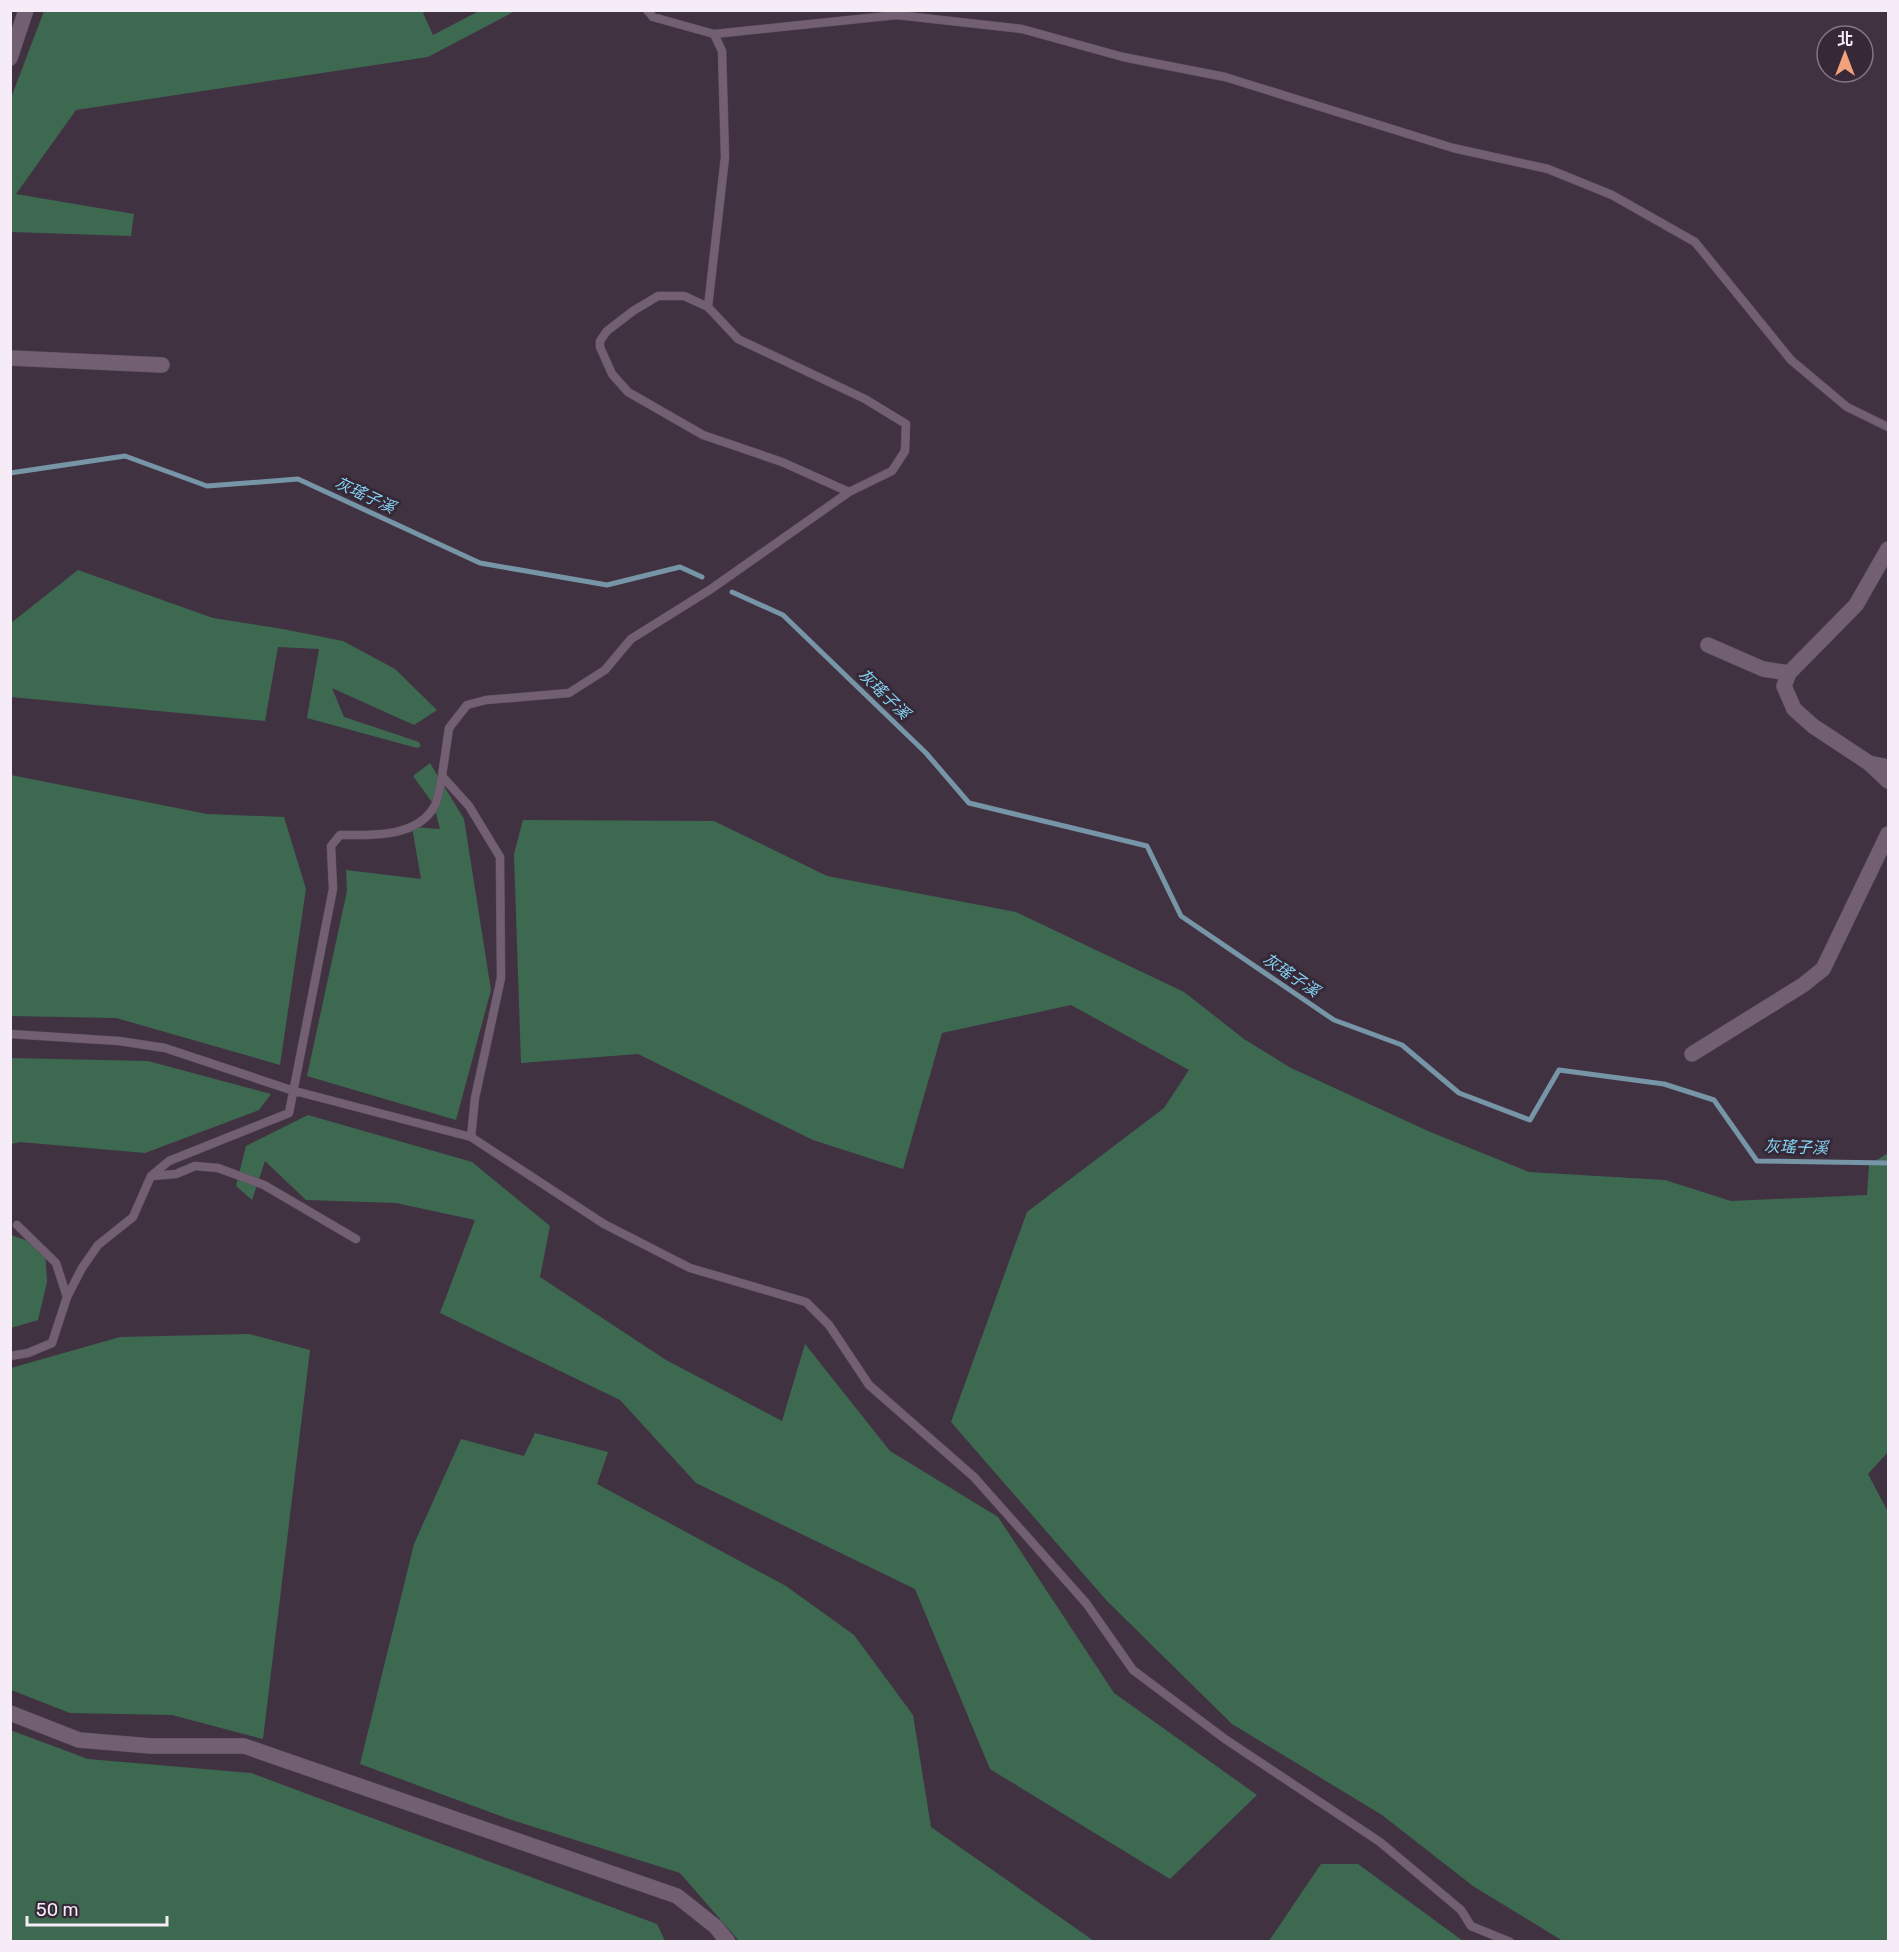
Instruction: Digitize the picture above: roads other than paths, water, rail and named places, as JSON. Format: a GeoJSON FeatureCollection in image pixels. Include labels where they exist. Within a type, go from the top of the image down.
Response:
{"type":"FeatureCollection","features":[{"type":"Feature","properties":{"kind":"street"},"geometry":{"type":"LineString","coordinates":[[10,58],[26,10]]}},
{"type":"Feature","properties":{"kind":"street"},"geometry":{"type":"LineString","coordinates":[[10,358],[162,365]]}},
{"type":"Feature","properties":{"kind":"street"},"geometry":{"type":"LineString","coordinates":[[1888,549],[1856,604],[1789,673],[1784,686],[1794,709],[1814,726],[1869,763],[1888,781]]}},
{"type":"Feature","properties":{"kind":"street"},"geometry":{"type":"LineString","coordinates":[[1708,645],[1763,669],[1789,673]]}},
{"type":"Feature","properties":{"kind":"street"},"geometry":{"type":"LineString","coordinates":[[1869,763],[1888,767]]}},
{"type":"Feature","properties":{"kind":"street"},"geometry":{"type":"LineString","coordinates":[[1692,1054],[1803,985],[1823,969],[1888,834]]}},
{"type":"Feature","properties":{"kind":"street"},"geometry":{"type":"LineString","coordinates":[[10,1713],[79,1740],[151,1746],[244,1746],[677,1896],[716,1927],[728,1941]]}},
{"type":"Feature","properties":{"kind":"lane"},"geometry":{"type":"LineString","coordinates":[[646,10],[653,16],[714,34],[897,15],[1022,29],[1123,57],[1225,77],[1453,148],[1548,169],[1612,195],[1695,243],[1791,360],[1847,407],[1888,427]]}},
{"type":"Feature","properties":{"kind":"lane"},"geometry":{"type":"LineString","coordinates":[[708,307],[725,157],[722,51],[714,34]]}},
{"type":"Feature","properties":{"kind":"lane"},"geometry":{"type":"LineString","coordinates":[[10,1356],[28,1353],[51,1343],[67,1298],[98,1245],[133,1217],[151,1176],[169,1161],[289,1113],[291,1090],[333,889],[331,846],[340,835],[380,835],[403,830],[428,816],[436,806],[449,728],[467,705],[486,700],[569,693],[605,670],[631,639],[711,588],[849,492],[892,471],[905,451],[906,424],[865,399],[738,339],[708,307],[684,296],[658,296],[607,331],[600,341],[600,347],[612,374],[628,392],[703,435],[782,462],[849,492]]}},
{"type":"Feature","properties":{"kind":"lane"},"geometry":{"type":"LineString","coordinates":[[442,776],[469,806],[500,857],[501,978],[475,1098],[471,1137]]}},
{"type":"Feature","properties":{"kind":"lane"},"geometry":{"type":"LineString","coordinates":[[10,1034],[119,1041],[165,1048],[291,1090],[471,1137],[604,1224],[690,1268],[806,1302],[829,1324],[869,1385],[975,1477],[1086,1602],[1133,1670],[1225,1739],[1380,1842],[1461,1910],[1471,1926],[1510,1941]]}},
{"type":"Feature","properties":{"kind":"lane"},"geometry":{"type":"LineString","coordinates":[[151,1176],[176,1174],[195,1166],[218,1168],[264,1185],[356,1239]]}},
{"type":"Feature","properties":{"kind":"lane"},"geometry":{"type":"LineString","coordinates":[[17,1225],[56,1263],[67,1298]]}},
{"type":"Feature","properties":{"kind":"waterway","name":"灰瑤子溪"},"geometry":{"type":"LineString","coordinates":[[10,473],[125,456],[207,486],[298,479],[480,563],[607,585],[680,567],[702,577]]}},
{"type":"Feature","properties":{"kind":"waterway","name":"灰瑤子溪"},"geometry":{"type":"LineString","coordinates":[[732,592],[783,615],[926,753],[969,803],[1147,846],[1181,916],[1334,1020],[1402,1045],[1459,1093],[1530,1120],[1559,1070],[1664,1084],[1714,1100],[1757,1161],[1888,1163]]}}]}
